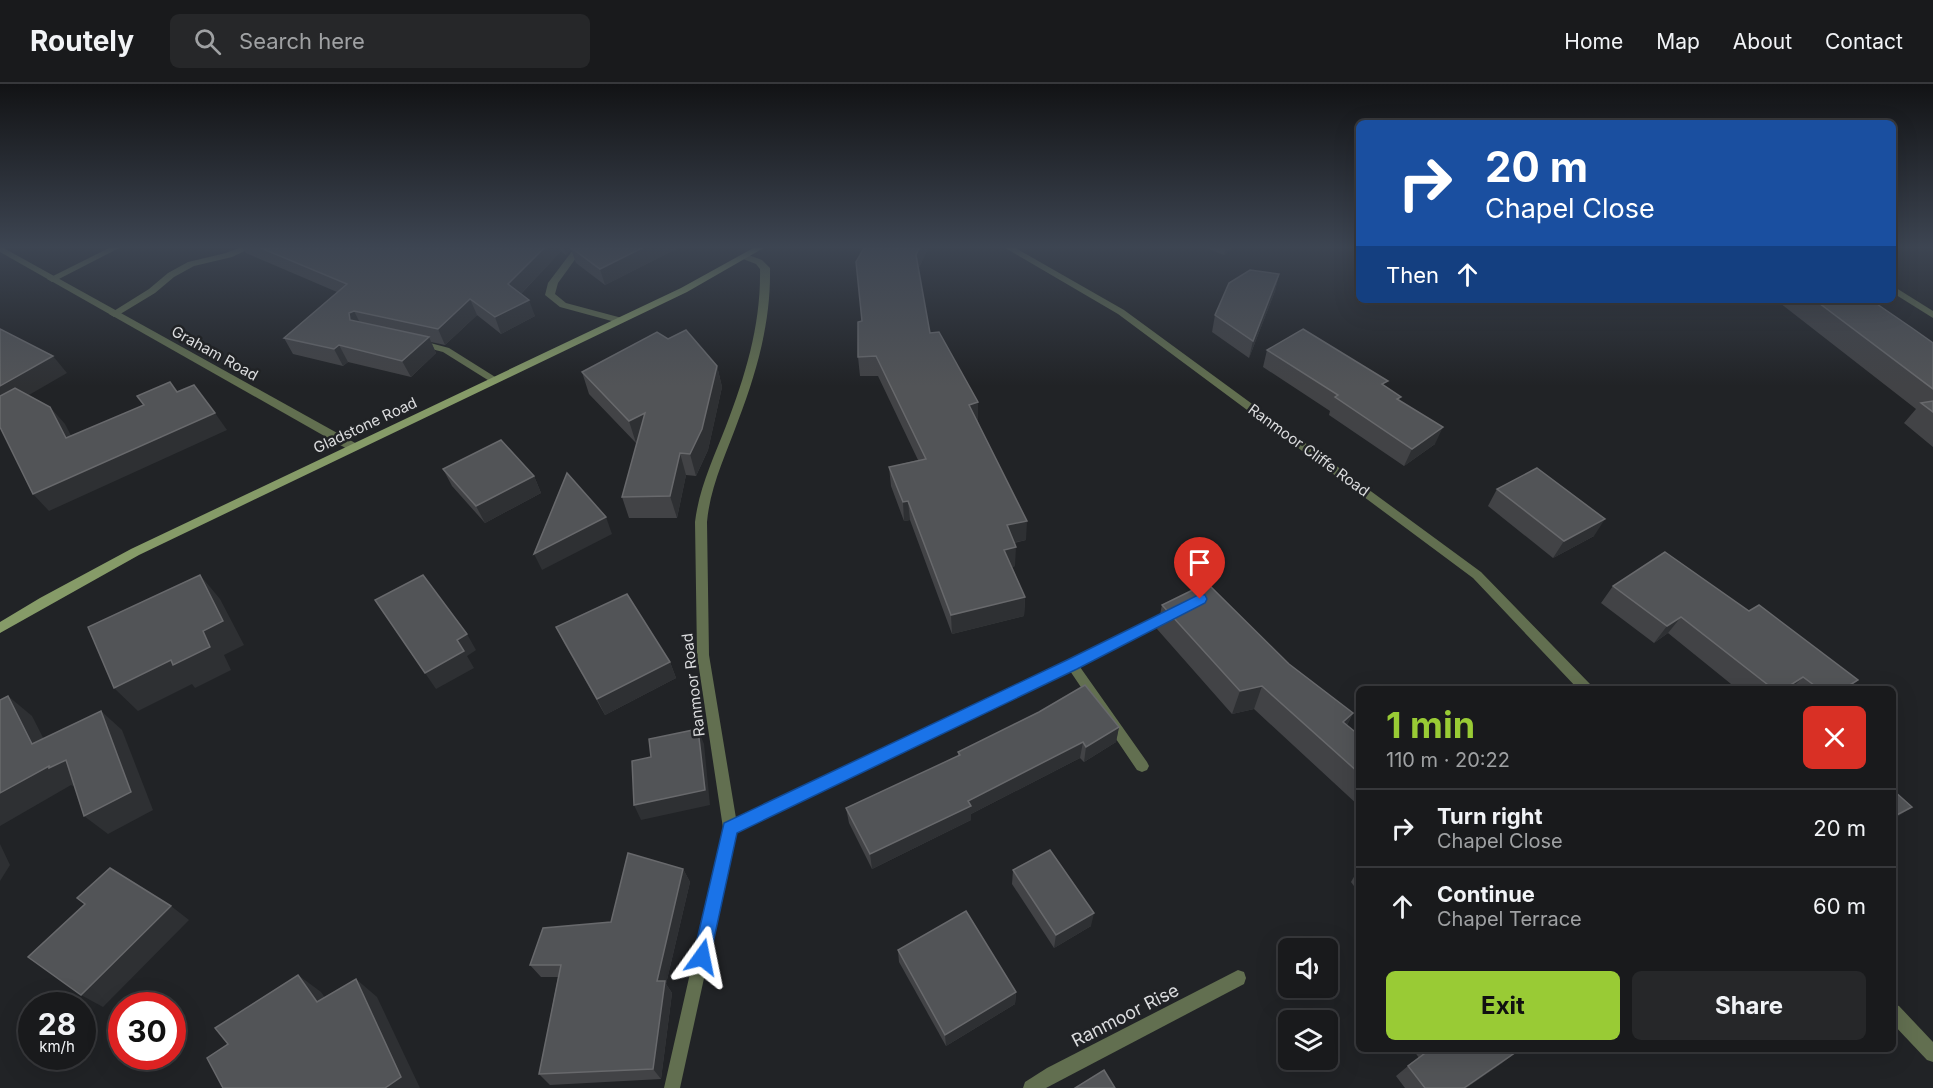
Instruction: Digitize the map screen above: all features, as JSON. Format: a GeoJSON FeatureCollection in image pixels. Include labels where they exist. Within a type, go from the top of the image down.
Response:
{"type":"FeatureCollection","features":[{"type":"Feature","properties":{"kind":"street","name":"Graham Road"},"geometry":{"type":"LineString","coordinates":[[77,293],[353,447]]}},
{"type":"Feature","properties":{"kind":"street"},"geometry":{"type":"LineString","coordinates":[[114,314],[149,293]]}},
{"type":"Feature","properties":{"kind":"street"},"geometry":{"type":"LineString","coordinates":[[550,293],[550,295],[563,305],[619,320]]}},
{"type":"Feature","properties":{"kind":"street","name":"Gladstone Road"},"geometry":{"type":"LineString","coordinates":[[0,628],[44,601],[135,552],[674,293]]}},
{"type":"Feature","properties":{"kind":"street","name":"Ranmoor Road"},"geometry":{"type":"LineString","coordinates":[[672,1088],[730,828],[702,654],[701,522],[703,500],[757,351],[764,293]]}},
{"type":"Feature","properties":{"kind":"street","name":"Ranmoor Cliffe Road"},"geometry":{"type":"LineString","coordinates":[[1088,293],[1121,312],[1477,574],[1583,686]]}},
{"type":"Feature","properties":{"kind":"street"},"geometry":{"type":"LineString","coordinates":[[1899,293],[1933,315]]}},
{"type":"Feature","properties":{"kind":"street"},"geometry":{"type":"LineString","coordinates":[[407,340],[446,350],[495,380]]}},
{"type":"Feature","properties":{"kind":"street"},"geometry":{"type":"LineString","coordinates":[[730,828],[1072,665],[1189,604]]}},
{"type":"Feature","properties":{"kind":"street"},"geometry":{"type":"LineString","coordinates":[[1072,665],[1142,766]]}},
{"type":"Feature","properties":{"kind":"street","name":"Ranmoor Rise"},"geometry":{"type":"LineString","coordinates":[[1031,1088],[1053,1074],[1238,978]]}},
{"type":"Feature","properties":{"kind":"street"},"geometry":{"type":"LineString","coordinates":[[1896,1015],[1933,1054]]}},
{"type":"Feature","properties":{"kind":"building"},"geometry":{"type":"Polygon","coordinates":[[[337,293],[520,293],[529,300],[495,317],[470,299],[438,329],[354,311],[349,313],[350,320],[429,337],[402,361],[339,345],[334,349],[284,338],[337,293]]]}},
{"type":"Feature","properties":{"kind":"building"},"geometry":{"type":"Polygon","coordinates":[[[859,293],[923,293],[930,333],[939,332],[978,402],[969,405],[1027,521],[1007,525],[1016,547],[1004,550],[1025,597],[951,615],[908,501],[903,502],[889,467],[926,459],[876,356],[858,357],[858,322],[862,321],[859,293]]]}},
{"type":"Feature","properties":{"kind":"building"},"geometry":{"type":"Polygon","coordinates":[[[1225,293],[1272,293],[1253,341],[1215,315],[1225,293]]]}},
{"type":"Feature","properties":{"kind":"building"},"geometry":{"type":"Polygon","coordinates":[[[1819,303],[1875,303],[1933,343],[1933,389],[1819,303]]]}},
{"type":"Feature","properties":{"kind":"building"},"geometry":{"type":"Polygon","coordinates":[[[0,329],[53,356],[0,386],[0,329]]]}},
{"type":"Feature","properties":{"kind":"building"},"geometry":{"type":"Polygon","coordinates":[[[1303,329],[1388,381],[1382,384],[1401,397],[1397,399],[1443,427],[1412,449],[1335,397],[1338,395],[1267,350],[1303,329]]]}},
{"type":"Feature","properties":{"kind":"building"},"geometry":{"type":"Polygon","coordinates":[[[686,330],[717,366],[702,429],[690,454],[680,453],[670,496],[622,497],[645,413],[629,421],[582,372],[657,332],[668,339],[686,330]]]}},
{"type":"Feature","properties":{"kind":"building"},"geometry":{"type":"Polygon","coordinates":[[[170,382],[177,392],[194,385],[215,413],[33,494],[0,427],[0,396],[15,388],[50,407],[66,438],[144,405],[137,396],[170,382]]]}},
{"type":"Feature","properties":{"kind":"building"},"geometry":{"type":"Polygon","coordinates":[[[1933,401],[1933,412],[1921,403],[1933,401]]]}},
{"type":"Feature","properties":{"kind":"building"},"geometry":{"type":"Polygon","coordinates":[[[501,440],[534,476],[476,506],[443,469],[501,440]]]}},
{"type":"Feature","properties":{"kind":"building"},"geometry":{"type":"Polygon","coordinates":[[[1537,468],[1605,519],[1564,541],[1497,489],[1537,468]]]}},
{"type":"Feature","properties":{"kind":"building"},"geometry":{"type":"Polygon","coordinates":[[[567,473],[606,517],[534,554],[567,473]]]}},
{"type":"Feature","properties":{"kind":"building"},"geometry":{"type":"Polygon","coordinates":[[[1665,552],[1749,611],[1759,605],[1858,680],[1848,686],[1815,686],[1803,677],[1789,686],[1769,686],[1681,617],[1667,626],[1613,586],[1665,552]]]}},
{"type":"Feature","properties":{"kind":"building"},"geometry":{"type":"Polygon","coordinates":[[[200,575],[223,621],[203,631],[210,647],[173,665],[171,660],[114,688],[88,627],[200,575]]]}},
{"type":"Feature","properties":{"kind":"building"},"geometry":{"type":"Polygon","coordinates":[[[423,575],[467,634],[457,640],[464,651],[425,673],[375,600],[423,575]]]}},
{"type":"Feature","properties":{"kind":"building"},"geometry":{"type":"Polygon","coordinates":[[[1207,583],[1289,664],[1353,713],[1343,722],[1356,733],[1356,770],[1262,686],[1240,691],[1162,605],[1207,583]]]}},
{"type":"Feature","properties":{"kind":"building"},"geometry":{"type":"Polygon","coordinates":[[[627,594],[670,662],[597,699],[556,627],[627,594]]]}},
{"type":"Feature","properties":{"kind":"building"},"geometry":{"type":"Polygon","coordinates":[[[1085,685],[1119,727],[1086,747],[1083,742],[968,801],[971,806],[870,854],[846,808],[960,755],[958,752],[1039,712],[1085,685]]]}},
{"type":"Feature","properties":{"kind":"building"},"geometry":{"type":"Polygon","coordinates":[[[8,696],[32,744],[101,711],[131,792],[84,816],[66,760],[49,768],[49,766],[0,793],[0,700],[8,696]]]}},
{"type":"Feature","properties":{"kind":"building"},"geometry":{"type":"Polygon","coordinates":[[[698,729],[705,790],[634,805],[632,761],[651,757],[649,739],[698,729]]]}},
{"type":"Feature","properties":{"kind":"building"},"geometry":{"type":"Polygon","coordinates":[[[1896,793],[1912,807],[1896,815],[1896,793]]]}},
{"type":"Feature","properties":{"kind":"building"},"geometry":{"type":"Polygon","coordinates":[[[1050,850],[1094,913],[1056,935],[1013,870],[1050,850]]]}},
{"type":"Feature","properties":{"kind":"building"},"geometry":{"type":"Polygon","coordinates":[[[628,853],[683,869],[657,981],[665,981],[653,1069],[539,1074],[561,965],[530,965],[543,928],[611,922],[628,853]]]}},
{"type":"Feature","properties":{"kind":"building"},"geometry":{"type":"Polygon","coordinates":[[[110,868],[171,906],[84,992],[77,992],[28,957],[85,904],[77,898],[110,868]]]}},
{"type":"Feature","properties":{"kind":"building"},"geometry":{"type":"Polygon","coordinates":[[[966,911],[1016,992],[945,1035],[898,950],[966,911]]]}},
{"type":"Feature","properties":{"kind":"building"},"geometry":{"type":"Polygon","coordinates":[[[298,975],[317,1002],[356,979],[401,1077],[385,1088],[223,1088],[207,1058],[228,1044],[215,1028],[298,975]]]}},
{"type":"Feature","properties":{"kind":"building"},"geometry":{"type":"Polygon","coordinates":[[[1427,1052],[1516,1052],[1464,1088],[1425,1088],[1408,1066],[1427,1052]]]}},
{"type":"Feature","properties":{"kind":"building"},"geometry":{"type":"Polygon","coordinates":[[[1104,1070],[1115,1088],[1075,1088],[1104,1070]]]}},
{"type":"Feature","properties":{"kind":"route"},"geometry":{"type":"LineString","coordinates":[[702,957],[730,828],[1072,665],[1200,599]]}}]}
